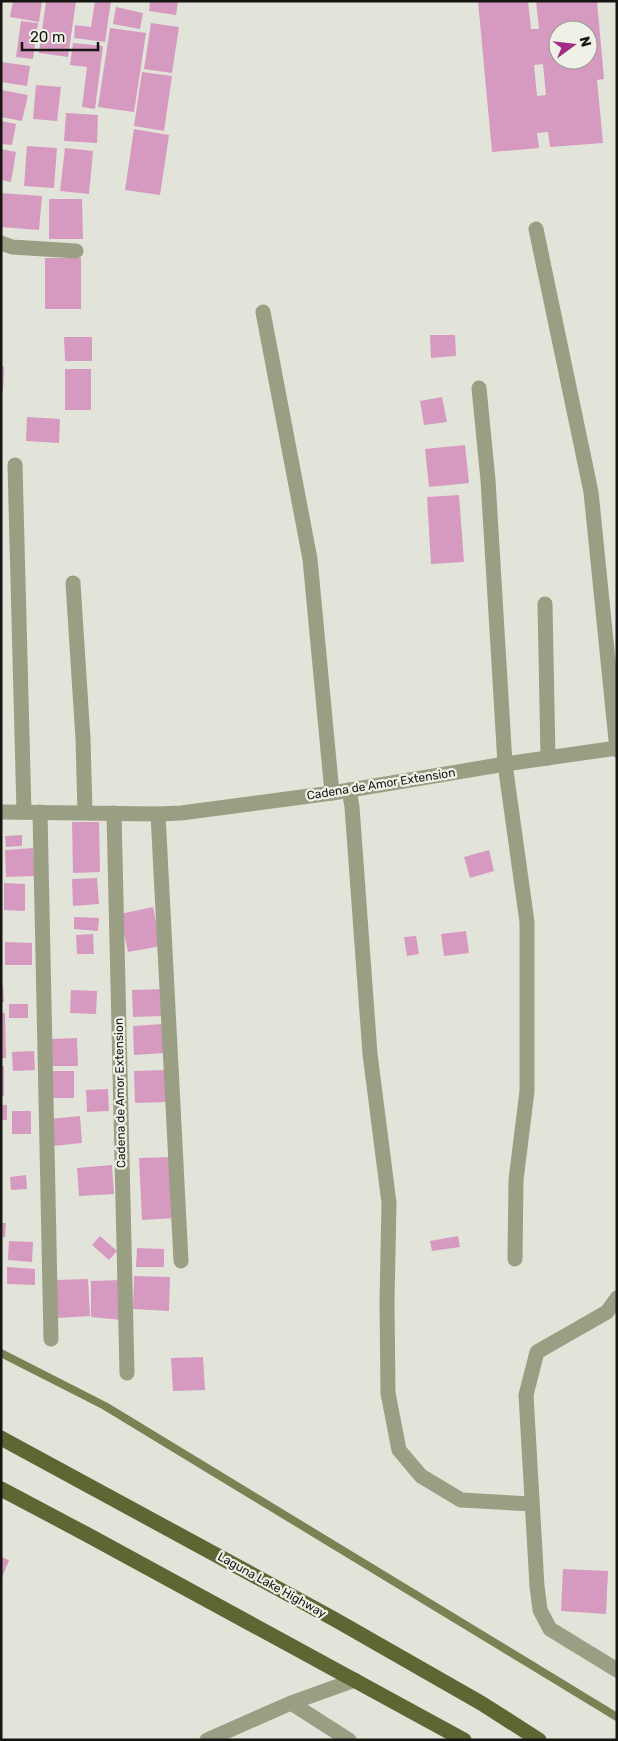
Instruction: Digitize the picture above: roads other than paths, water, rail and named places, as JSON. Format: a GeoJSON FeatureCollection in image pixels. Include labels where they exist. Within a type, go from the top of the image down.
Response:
{"type":"FeatureCollection","features":[{"type":"Feature","properties":{"kind":"main road","name":"Laguna Lake Highway"},"geometry":{"type":"LineString","coordinates":[[1,1438],[343,1624],[481,1702],[539,1740]]}},
{"type":"Feature","properties":{"kind":"main road"},"geometry":{"type":"LineString","coordinates":[[1,1489],[464,1740]]}},
{"type":"Feature","properties":{"kind":"street"},"geometry":{"type":"LineString","coordinates":[[536,229],[591,492],[617,749]]}},
{"type":"Feature","properties":{"kind":"street"},"geometry":{"type":"LineString","coordinates":[[1,243],[12,247],[76,251]]}},
{"type":"Feature","properties":{"kind":"street"},"geometry":{"type":"LineString","coordinates":[[263,312],[310,559],[332,793]]}},
{"type":"Feature","properties":{"kind":"street"},"geometry":{"type":"LineString","coordinates":[[479,388],[488,480],[505,764],[527,922],[527,1090],[516,1180],[515,1259]]}},
{"type":"Feature","properties":{"kind":"street"},"geometry":{"type":"LineString","coordinates":[[15,465],[32,812],[50,1339]]}},
{"type":"Feature","properties":{"kind":"street"},"geometry":{"type":"LineString","coordinates":[[73,583],[83,739],[85,812]]}},
{"type":"Feature","properties":{"kind":"street"},"geometry":{"type":"LineString","coordinates":[[545,604],[548,758]]}},
{"type":"Feature","properties":{"kind":"street","name":"Cadena de Amor Extension"},"geometry":{"type":"LineString","coordinates":[[1,812],[181,814],[332,793],[505,764],[617,749]]}},
{"type":"Feature","properties":{"kind":"street"},"geometry":{"type":"LineString","coordinates":[[349,790],[352,807],[370,1054],[389,1203],[388,1392],[399,1450],[421,1476],[462,1500],[532,1504]]}},
{"type":"Feature","properties":{"kind":"street","name":"Cadena de Amor Extension"},"geometry":{"type":"LineString","coordinates":[[114,813],[127,1374]]}},
{"type":"Feature","properties":{"kind":"street"},"geometry":{"type":"LineString","coordinates":[[158,814],[181,1261]]}},
{"type":"Feature","properties":{"kind":"street"},"geometry":{"type":"LineString","coordinates":[[617,1298],[607,1312],[537,1352],[526,1394],[540,1610],[550,1629],[617,1670]]}},
{"type":"Feature","properties":{"kind":"street"},"geometry":{"type":"LineString","coordinates":[[207,1740],[291,1703],[354,1680]]}},
{"type":"Feature","properties":{"kind":"street"},"geometry":{"type":"LineString","coordinates":[[291,1703],[349,1740]]}},
{"type":"Feature","properties":{"kind":"waterway"},"geometry":{"type":"LineString","coordinates":[[1,1353],[105,1406],[617,1717]]}}]}
